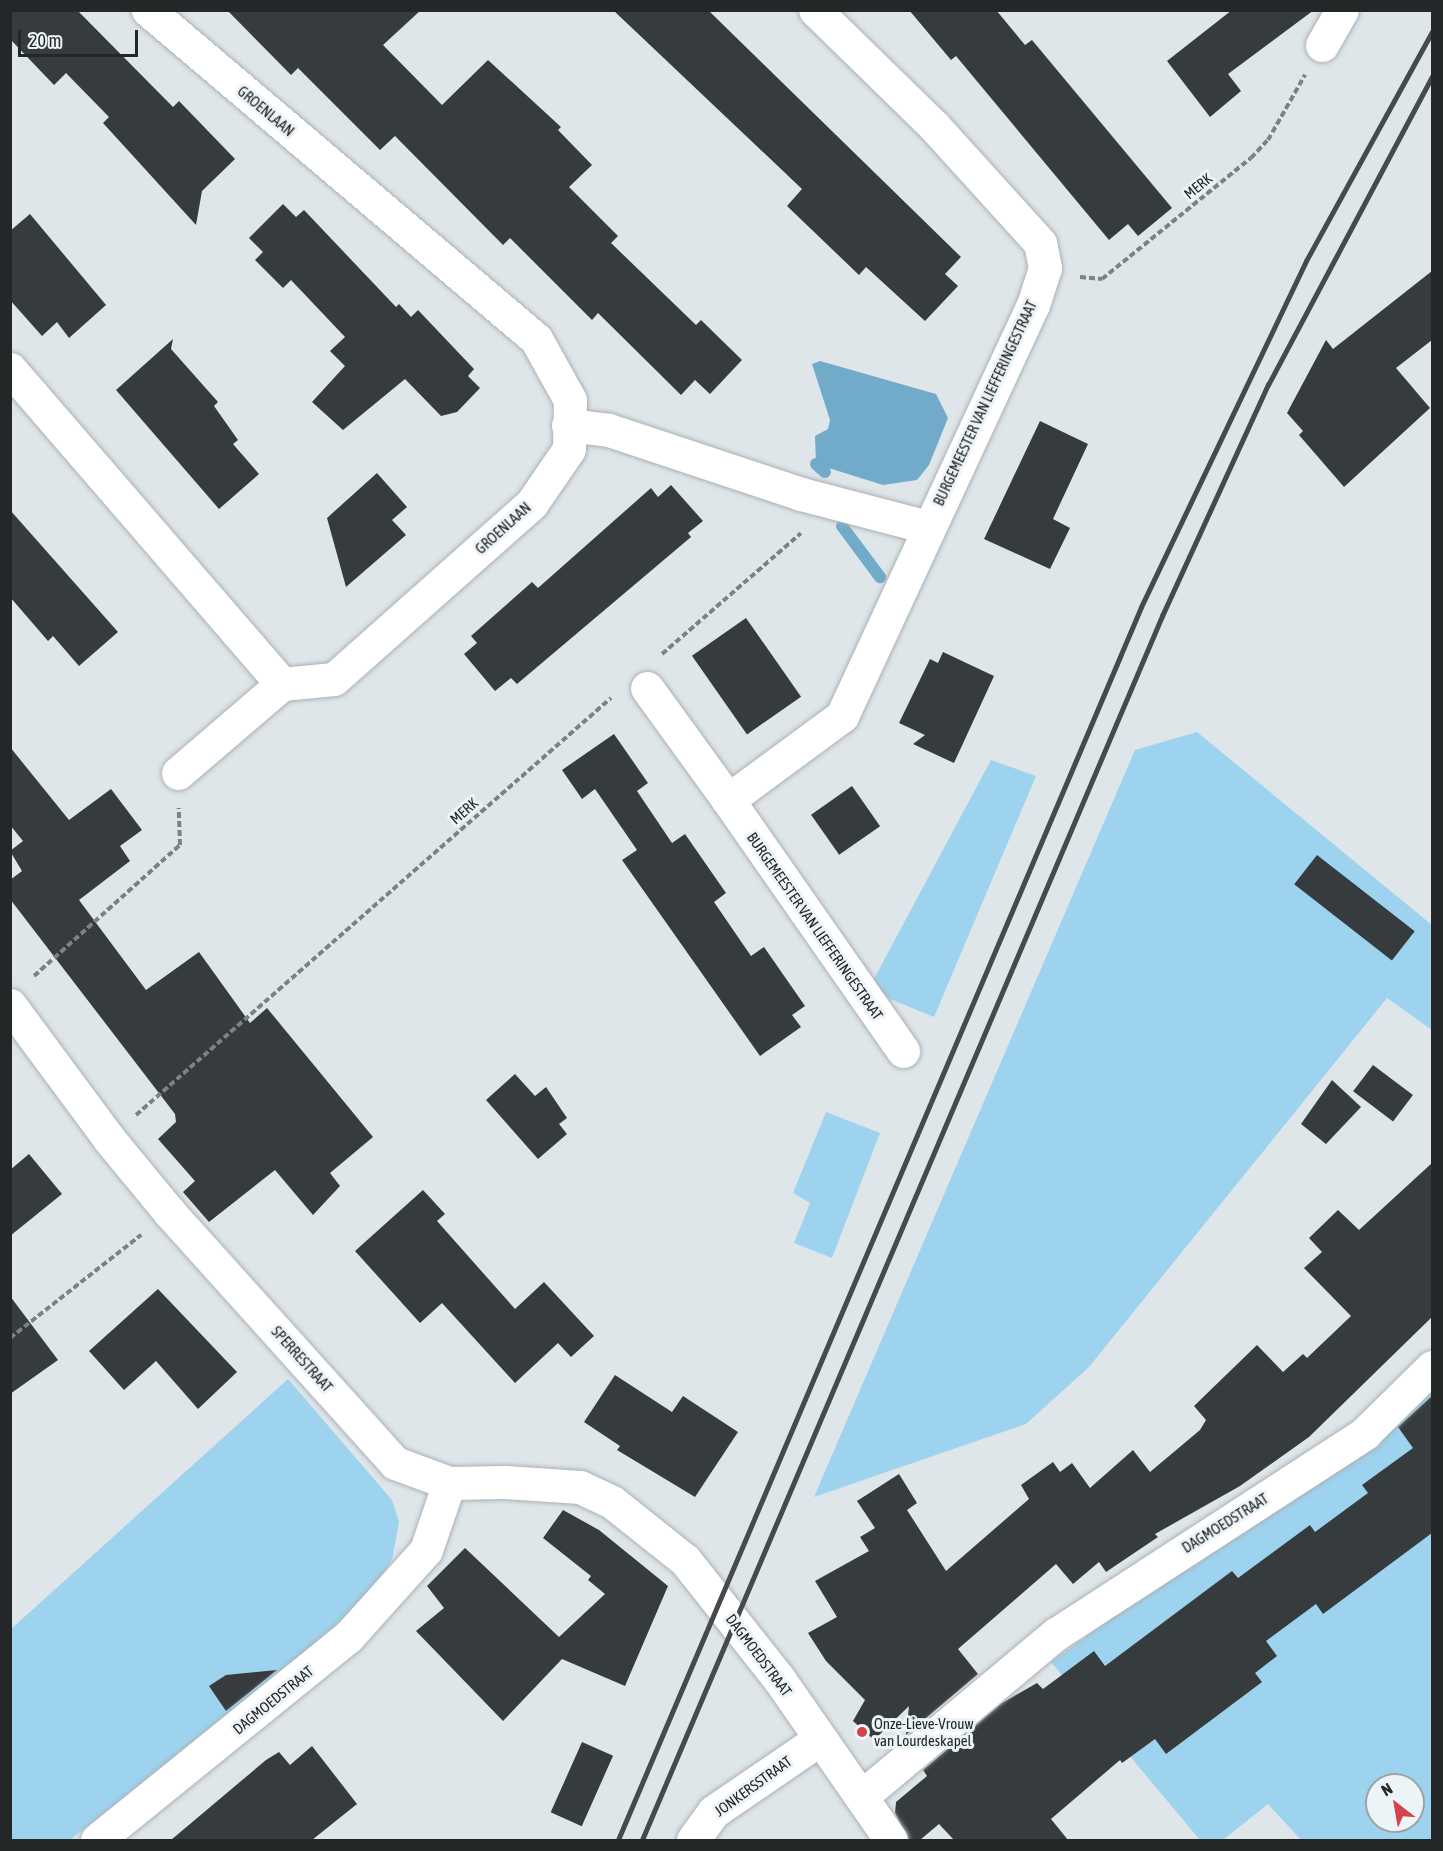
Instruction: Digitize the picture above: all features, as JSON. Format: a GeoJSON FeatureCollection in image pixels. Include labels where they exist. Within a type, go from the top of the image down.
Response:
{"type":"FeatureCollection","features":[{"type":"Feature","properties":{"kind":"street","name":"GROENLAAN"},"geometry":{"type":"LineString","coordinates":[[148,10],[536,339],[570,400],[569,449],[532,503],[334,679],[282,684]]}},
{"type":"Feature","properties":{"kind":"street"},"geometry":{"type":"LineString","coordinates":[[815,10],[934,126],[1040,243],[1045,267]]}},
{"type":"Feature","properties":{"kind":"street"},"geometry":{"type":"LineString","coordinates":[[1322,45],[1342,10]]}},
{"type":"Feature","properties":{"kind":"street","name":"BURGEMEESTER VAN LIEFFERINGESTRAAT"},"geometry":{"type":"LineString","coordinates":[[728,800],[843,716],[1033,305],[1045,267]]}},
{"type":"Feature","properties":{"kind":"street"},"geometry":{"type":"LineString","coordinates":[[10,369],[282,684],[178,773]]}},
{"type":"Feature","properties":{"kind":"street"},"geometry":{"type":"LineString","coordinates":[[568,425],[609,430],[659,450],[928,528]]}},
{"type":"Feature","properties":{"kind":"street","name":"BURGEMEESTER VAN LIEFFERINGESTRAAT"},"geometry":{"type":"LineString","coordinates":[[641,680],[728,800],[903,1052]]}},
{"type":"Feature","properties":{"kind":"street","name":"SPERRESTRAAT"},"geometry":{"type":"LineString","coordinates":[[19,994],[109,1139],[170,1213],[394,1463],[449,1483]]}},
{"type":"Feature","properties":{"kind":"street","name":"DAGMOEDSTRAAT"},"geometry":{"type":"LineString","coordinates":[[97,1840],[348,1637],[426,1550],[449,1483],[559,1484],[580,1487],[612,1502],[685,1560],[862,1796],[1056,1634],[1365,1433],[1432,1367]]}},
{"type":"Feature","properties":{"kind":"street","name":"JONKERSSTRAAT"},"geometry":{"type":"LineString","coordinates":[[693,1840],[713,1812],[820,1738]]}},
{"type":"Feature","properties":{"kind":"street"},"geometry":{"type":"LineString","coordinates":[[862,1796],[891,1840]]}},
{"type":"Feature","properties":{"kind":"path","name":"MERK"},"geometry":{"type":"LineString","coordinates":[[1045,267],[1072,277],[1102,279],[1269,140],[1322,45]]}},
{"type":"Feature","properties":{"kind":"path","name":"MERK"},"geometry":{"type":"LineString","coordinates":[[109,1139],[641,680],[836,503]]}},
{"type":"Feature","properties":{"kind":"path"},"geometry":{"type":"LineString","coordinates":[[19,994],[180,845],[178,773]]}},
{"type":"Feature","properties":{"kind":"path"},"geometry":{"type":"LineString","coordinates":[[10,1338],[170,1213]]}},
{"type":"Feature","properties":{"kind":"shaded area"},"geometry":{"type":"Polygon","coordinates":[[[820,361],[936,394],[948,418],[929,465],[917,480],[883,485],[816,464],[815,436],[828,429],[830,420],[812,364],[820,361]]]}},
{"type":"Feature","properties":{"kind":"shaded area"},"geometry":{"type":"Polygon","coordinates":[[[1197,732],[1432,925],[1432,1030],[1387,998],[1089,1367],[1026,1424],[814,1497],[1135,750],[1197,732]]]}},
{"type":"Feature","properties":{"kind":"shaded area"},"geometry":{"type":"Polygon","coordinates":[[[991,760],[1036,776],[934,1017],[868,990],[991,760]]]}},
{"type":"Feature","properties":{"kind":"shaded area"},"geometry":{"type":"Polygon","coordinates":[[[826,1112],[880,1133],[832,1258],[794,1243],[810,1203],[793,1193],[826,1112]]]}},
{"type":"Feature","properties":{"kind":"shaded area"},"geometry":{"type":"Polygon","coordinates":[[[288,1379],[392,1500],[399,1522],[392,1560],[365,1598],[302,1655],[70,1840],[11,1840],[10,1630],[288,1379]]]}},
{"type":"Feature","properties":{"kind":"shaded area"},"geometry":{"type":"Polygon","coordinates":[[[1432,1387],[1432,1840],[1301,1840],[1268,1804],[1223,1840],[1200,1840],[1051,1662],[1432,1387]]]}},
{"type":"Feature","properties":{"kind":"building"},"geometry":{"type":"Polygon","coordinates":[[[10,10],[77,10],[173,107],[179,101],[235,159],[202,191],[196,225],[103,123],[109,117],[66,73],[54,85],[10,39],[10,10]]]}},
{"type":"Feature","properties":{"kind":"building"},"geometry":{"type":"Polygon","coordinates":[[[227,10],[421,10],[383,45],[442,105],[488,60],[561,127],[558,130],[592,165],[569,187],[618,236],[611,243],[696,325],[701,320],[742,360],[710,394],[695,380],[681,395],[598,313],[592,320],[510,238],[503,245],[395,136],[380,150],[298,68],[291,75],[227,10]]]}},
{"type":"Feature","properties":{"kind":"building"},"geometry":{"type":"Polygon","coordinates":[[[613,10],[708,10],[961,257],[945,274],[958,286],[925,321],[866,267],[859,275],[787,206],[802,189],[613,10]]]}},
{"type":"Feature","properties":{"kind":"building"},"geometry":{"type":"Polygon","coordinates":[[[909,10],[996,10],[1025,45],[1032,40],[1172,208],[1138,236],[1128,224],[1109,240],[956,56],[951,60],[909,10]]]}},
{"type":"Feature","properties":{"kind":"building"},"geometry":{"type":"Polygon","coordinates":[[[1232,10],[1314,10],[1228,74],[1241,91],[1210,117],[1167,61],[1232,10]]]}},
{"type":"Feature","properties":{"kind":"building"},"geometry":{"type":"Polygon","coordinates":[[[283,204],[296,217],[304,210],[396,307],[399,304],[411,317],[418,310],[474,369],[468,376],[480,388],[457,412],[441,416],[405,379],[343,430],[312,402],[345,366],[330,351],[345,337],[291,280],[283,288],[255,260],[263,252],[249,238],[283,204]]]}},
{"type":"Feature","properties":{"kind":"building"},"geometry":{"type":"Polygon","coordinates":[[[30,214],[106,305],[69,338],[57,322],[42,336],[10,300],[10,231],[30,214]]]}},
{"type":"Feature","properties":{"kind":"building"},"geometry":{"type":"Polygon","coordinates":[[[1432,271],[1432,340],[1396,368],[1430,408],[1344,487],[1299,435],[1303,431],[1287,413],[1326,340],[1333,349],[1432,271]]]}},
{"type":"Feature","properties":{"kind":"building"},"geometry":{"type":"Polygon","coordinates":[[[173,339],[171,349],[218,402],[214,406],[238,440],[233,444],[259,474],[219,509],[116,390],[173,339]]]}},
{"type":"Feature","properties":{"kind":"building"},"geometry":{"type":"Polygon","coordinates":[[[1040,421],[1088,444],[1053,519],[1070,528],[1050,569],[984,539],[1040,421]]]}},
{"type":"Feature","properties":{"kind":"building"},"geometry":{"type":"Polygon","coordinates":[[[377,473],[407,507],[392,520],[406,535],[346,587],[327,518],[377,473]]]}},
{"type":"Feature","properties":{"kind":"building"},"geometry":{"type":"Polygon","coordinates":[[[671,485],[703,521],[688,533],[691,537],[517,684],[511,678],[495,691],[464,654],[477,643],[471,636],[532,582],[538,588],[651,488],[658,497],[671,485]]]}},
{"type":"Feature","properties":{"kind":"building"},"geometry":{"type":"Polygon","coordinates":[[[10,510],[118,632],[79,666],[53,636],[48,641],[10,597],[10,510]]]}},
{"type":"Feature","properties":{"kind":"building"},"geometry":{"type":"Polygon","coordinates":[[[746,618],[801,697],[747,734],[692,656],[746,618]]]}},
{"type":"Feature","properties":{"kind":"building"},"geometry":{"type":"Polygon","coordinates":[[[943,652],[994,676],[954,763],[913,744],[925,735],[899,723],[930,659],[938,663],[943,652]]]}},
{"type":"Feature","properties":{"kind":"building"},"geometry":{"type":"Polygon","coordinates":[[[614,734],[648,783],[637,791],[672,843],[685,834],[726,893],[714,902],[751,956],[764,947],[805,1006],[792,1015],[801,1027],[760,1056],[622,860],[637,850],[595,789],[582,799],[562,770],[614,734]]]}},
{"type":"Feature","properties":{"kind":"building"},"geometry":{"type":"Polygon","coordinates":[[[10,747],[69,820],[111,789],[142,830],[120,846],[130,861],[79,900],[146,990],[199,952],[250,1023],[267,1008],[373,1137],[330,1173],[340,1186],[313,1215],[275,1170],[209,1222],[183,1192],[195,1181],[158,1139],[176,1122],[175,1114],[10,899],[10,880],[22,871],[10,851],[23,841],[10,825],[10,747]]]}},
{"type":"Feature","properties":{"kind":"building"},"geometry":{"type":"Polygon","coordinates":[[[852,786],[880,826],[839,855],[811,815],[852,786]]]}},
{"type":"Feature","properties":{"kind":"building"},"geometry":{"type":"Polygon","coordinates":[[[1317,855],[1415,931],[1392,960],[1294,884],[1317,855]]]}},
{"type":"Feature","properties":{"kind":"building"},"geometry":{"type":"Polygon","coordinates":[[[1373,1065],[1413,1095],[1393,1121],[1353,1091],[1373,1065]]]}},
{"type":"Feature","properties":{"kind":"building"},"geometry":{"type":"Polygon","coordinates":[[[515,1074],[535,1096],[546,1087],[567,1118],[559,1124],[567,1134],[538,1159],[486,1100],[515,1074]]]}},
{"type":"Feature","properties":{"kind":"building"},"geometry":{"type":"Polygon","coordinates":[[[1332,1080],[1361,1107],[1326,1144],[1301,1124],[1332,1080]]]}},
{"type":"Feature","properties":{"kind":"building"},"geometry":{"type":"Polygon","coordinates":[[[29,1154],[62,1194],[10,1236],[10,1170],[29,1154]]]}},
{"type":"Feature","properties":{"kind":"building"},"geometry":{"type":"Polygon","coordinates":[[[1432,1163],[1432,1317],[1309,1437],[1240,1486],[1155,1534],[1158,1537],[1106,1572],[1099,1562],[1073,1584],[1056,1564],[958,1649],[978,1674],[906,1735],[909,1706],[874,1740],[853,1721],[865,1700],[826,1661],[808,1633],[837,1617],[815,1581],[869,1551],[860,1537],[875,1528],[857,1501],[899,1474],[917,1503],[907,1510],[946,1571],[1029,1499],[1021,1485],[1053,1462],[1060,1472],[1072,1463],[1090,1488],[1133,1450],[1150,1472],[1200,1430],[1206,1420],[1194,1406],[1257,1345],[1283,1372],[1303,1354],[1307,1358],[1351,1316],[1304,1268],[1322,1252],[1309,1238],[1338,1210],[1359,1230],[1432,1163]]]}},
{"type":"Feature","properties":{"kind":"building"},"geometry":{"type":"Polygon","coordinates":[[[423,1190],[445,1214],[437,1221],[515,1309],[544,1282],[594,1336],[571,1357],[558,1343],[515,1383],[442,1303],[420,1323],[355,1251],[423,1190]]]}},
{"type":"Feature","properties":{"kind":"building"},"geometry":{"type":"Polygon","coordinates":[[[158,1289],[237,1372],[198,1409],[156,1361],[124,1390],[89,1351],[158,1289]]]}},
{"type":"Feature","properties":{"kind":"building"},"geometry":{"type":"Polygon","coordinates":[[[10,1296],[58,1360],[10,1394],[10,1296]]]}},
{"type":"Feature","properties":{"kind":"building"},"geometry":{"type":"Polygon","coordinates":[[[615,1375],[672,1412],[683,1396],[738,1432],[695,1497],[617,1450],[620,1446],[584,1422],[615,1375]]]}},
{"type":"Feature","properties":{"kind":"building"},"geometry":{"type":"Polygon","coordinates":[[[1432,1396],[1432,1533],[1323,1614],[1316,1604],[1266,1641],[1277,1656],[1255,1673],[1262,1682],[1166,1754],[1155,1739],[1122,1763],[1120,1760],[1051,1819],[1068,1840],[954,1840],[939,1824],[920,1840],[909,1840],[895,1813],[896,1802],[927,1776],[923,1770],[1002,1703],[1037,1683],[1043,1689],[1094,1651],[1105,1666],[1232,1571],[1238,1578],[1310,1525],[1315,1532],[1368,1493],[1362,1485],[1413,1448],[1398,1427],[1432,1396]]]}},
{"type":"Feature","properties":{"kind":"building"},"geometry":{"type":"Polygon","coordinates":[[[563,1510],[599,1530],[668,1586],[625,1686],[562,1659],[503,1721],[416,1631],[444,1608],[427,1586],[465,1548],[559,1637],[605,1594],[588,1580],[591,1576],[543,1538],[563,1510]]]}},
{"type":"Feature","properties":{"kind":"building"},"geometry":{"type":"Polygon","coordinates":[[[277,1670],[226,1711],[209,1686],[226,1675],[277,1670]]]}},
{"type":"Feature","properties":{"kind":"building"},"geometry":{"type":"Polygon","coordinates":[[[582,1742],[613,1756],[582,1826],[551,1812],[582,1742]]]}},
{"type":"Feature","properties":{"kind":"building"},"geometry":{"type":"Polygon","coordinates":[[[312,1746],[357,1804],[312,1840],[171,1840],[266,1760],[279,1752],[290,1765],[312,1746]]]}},
{"type":"Feature","properties":{"kind":"waterway"},"geometry":{"type":"LineString","coordinates":[[816,464],[825,472]]}},
{"type":"Feature","properties":{"kind":"waterway"},"geometry":{"type":"LineString","coordinates":[[842,526],[880,577]]}},
{"type":"Feature","properties":{"kind":"railway"},"geometry":{"type":"LineString","coordinates":[[618,1840],[1141,607],[1306,261],[1432,32]]}},
{"type":"Feature","properties":{"kind":"railway"},"geometry":{"type":"LineString","coordinates":[[642,1840],[1162,616],[1268,385],[1432,77]]}},
{"type":"Feature","properties":{"kind":"place","name":"Onze-Lieve-Vrouw van Lourdeskapel"},"geometry":{"type":"Point","coordinates":[862,1732]}}]}
